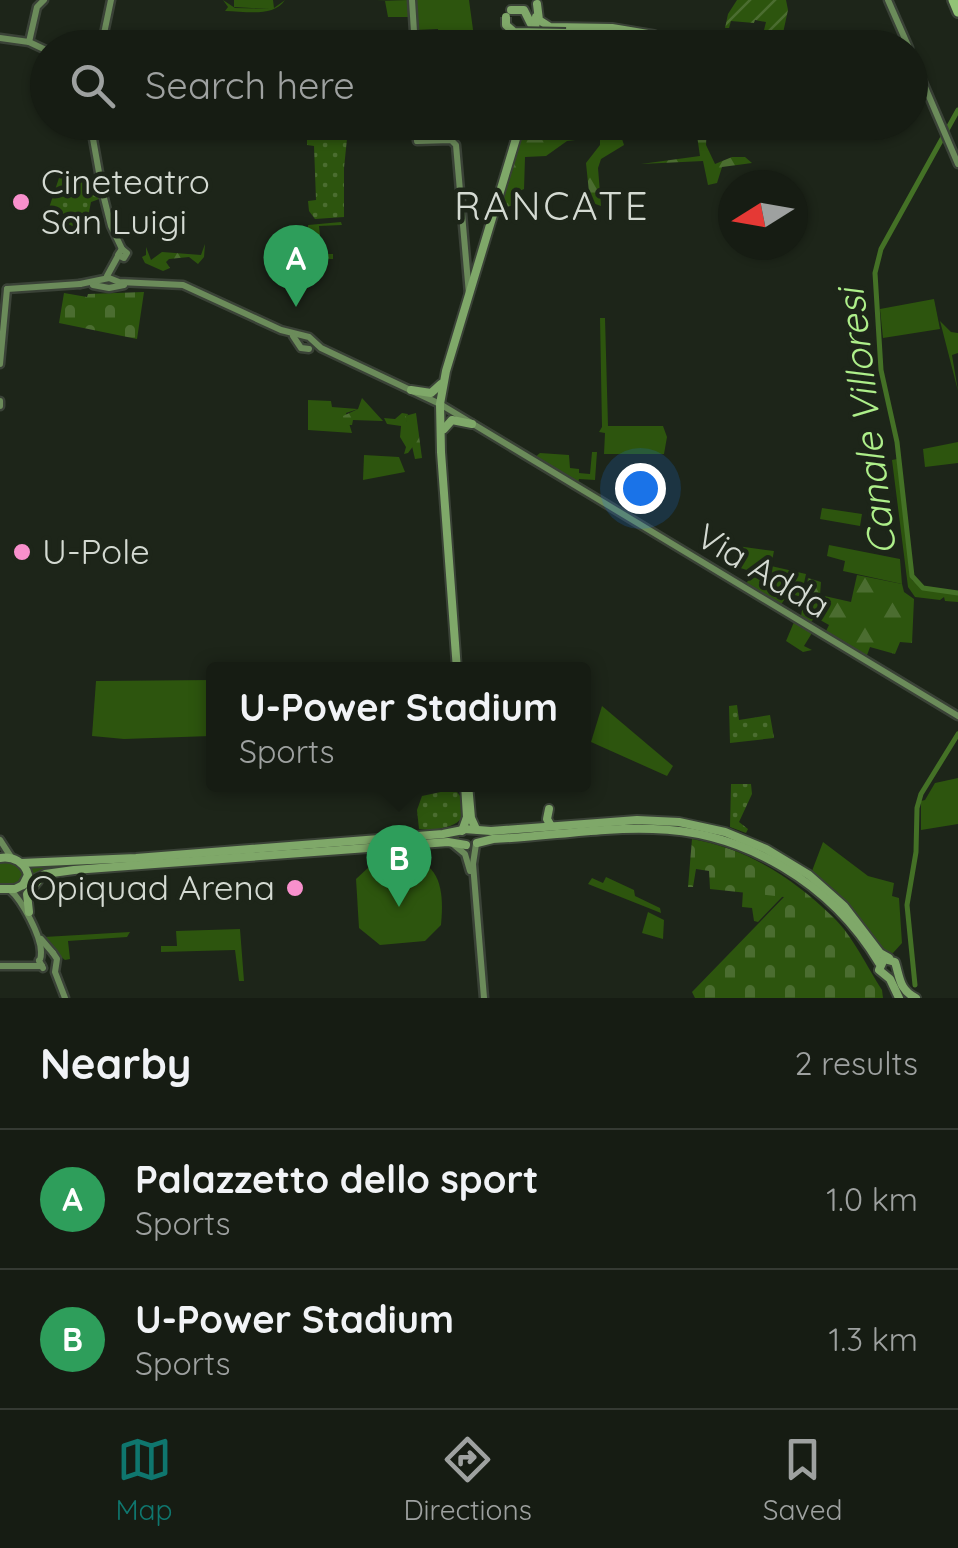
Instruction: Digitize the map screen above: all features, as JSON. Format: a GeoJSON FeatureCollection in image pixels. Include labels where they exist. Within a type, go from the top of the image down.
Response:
{"type":"FeatureCollection","features":[{"type":"Feature","properties":{"kind":"highway"},"geometry":{"type":"LineString","coordinates":[[953,0],[958,12]]}},
{"type":"Feature","properties":{"kind":"main road"},"geometry":{"type":"LineString","coordinates":[[32,30],[37,7],[44,0]]}},
{"type":"Feature","properties":{"kind":"main road"},"geometry":{"type":"LineString","coordinates":[[105,30],[111,0]]}},
{"type":"Feature","properties":{"kind":"main road"},"geometry":{"type":"LineString","coordinates":[[412,0],[414,30]]}},
{"type":"Feature","properties":{"kind":"main road"},"geometry":{"type":"LineString","coordinates":[[888,0],[901,30]]}},
{"type":"Feature","properties":{"kind":"main road"},"geometry":{"type":"LineString","coordinates":[[508,13],[534,1]]}},
{"type":"Feature","properties":{"kind":"main road"},"geometry":{"type":"LineString","coordinates":[[532,30],[534,1]]}},
{"type":"Feature","properties":{"kind":"main road"},"geometry":{"type":"LineString","coordinates":[[534,1],[538,20],[546,26],[586,30]]}},
{"type":"Feature","properties":{"kind":"main road"},"geometry":{"type":"LineString","coordinates":[[534,1],[534,30]]}},
{"type":"Feature","properties":{"kind":"main road"},"geometry":{"type":"LineString","coordinates":[[508,13],[526,10],[532,27]]}},
{"type":"Feature","properties":{"kind":"main road"},"geometry":{"type":"LineString","coordinates":[[508,13],[506,25],[511,30]]}},
{"type":"Feature","properties":{"kind":"main road"},"geometry":{"type":"LineString","coordinates":[[0,38],[29,42],[30,38]]}},
{"type":"Feature","properties":{"kind":"main road"},"geometry":{"type":"LineString","coordinates":[[928,95],[958,164]]}},
{"type":"Feature","properties":{"kind":"main road"},"geometry":{"type":"LineString","coordinates":[[93,140],[119,258],[110,283]]}},
{"type":"Feature","properties":{"kind":"main road"},"geometry":{"type":"LineString","coordinates":[[416,140],[451,140],[456,145],[470,294]]}},
{"type":"Feature","properties":{"kind":"main road"},"geometry":{"type":"LineString","coordinates":[[456,662],[441,472],[440,404],[443,380],[516,140]]}},
{"type":"Feature","properties":{"kind":"main road"},"geometry":{"type":"LineString","coordinates":[[3,290],[110,283],[189,286],[301,340]]}},
{"type":"Feature","properties":{"kind":"main road"},"geometry":{"type":"LineString","coordinates":[[0,344],[3,290]]}},
{"type":"Feature","properties":{"kind":"main road"},"geometry":{"type":"LineString","coordinates":[[0,361],[3,290]]}},
{"type":"Feature","properties":{"kind":"main road"},"geometry":{"type":"LineString","coordinates":[[309,337],[311,346],[302,349],[301,340],[309,337]]}},
{"type":"Feature","properties":{"kind":"main road","name":"Via Adda"},"geometry":{"type":"LineString","coordinates":[[311,346],[440,404],[958,716]]}},
{"type":"Feature","properties":{"kind":"main road"},"geometry":{"type":"LineString","coordinates":[[411,390],[432,393],[443,380]]}},
{"type":"Feature","properties":{"kind":"main road"},"geometry":{"type":"LineString","coordinates":[[446,522],[442,437],[452,420],[472,424]]}},
{"type":"Feature","properties":{"kind":"main road"},"geometry":{"type":"LineString","coordinates":[[468,792],[479,834],[469,844]]}},
{"type":"Feature","properties":{"kind":"main road"},"geometry":{"type":"LineString","coordinates":[[468,799],[460,836],[469,844],[484,998]]}},
{"type":"Feature","properties":{"kind":"main road"},"geometry":{"type":"LineString","coordinates":[[468,799],[478,822],[506,834]]}},
{"type":"Feature","properties":{"kind":"main road"},"geometry":{"type":"LineString","coordinates":[[443,838],[458,828],[468,799]]}},
{"type":"Feature","properties":{"kind":"main road"},"geometry":{"type":"LineString","coordinates":[[549,808],[547,821],[551,826]]}},
{"type":"Feature","properties":{"kind":"main road"},"geometry":{"type":"LineString","coordinates":[[0,849],[0,857],[16,860],[147,858],[443,838],[469,844],[551,826],[656,820],[701,826],[742,838],[795,865],[820,883],[855,918],[881,954],[896,964],[896,977],[906,993],[916,998]]}},
{"type":"Feature","properties":{"kind":"main road"},"geometry":{"type":"LineString","coordinates":[[5,889],[44,874],[74,870],[443,838],[476,829],[506,834],[658,829],[695,833],[737,845],[788,870],[813,888],[846,920],[880,963],[879,972],[890,979],[899,998]]}},
{"type":"Feature","properties":{"kind":"main road"},"geometry":{"type":"LineString","coordinates":[[472,872],[481,845],[506,834]]}},
{"type":"Feature","properties":{"kind":"main road"},"geometry":{"type":"LineString","coordinates":[[443,838],[461,848],[472,872]]}},
{"type":"Feature","properties":{"kind":"main road"},"geometry":{"type":"LineString","coordinates":[[0,840],[27,872],[23,897],[40,940],[57,959],[55,966],[63,998]]}},
{"type":"Feature","properties":{"kind":"main road"},"geometry":{"type":"LineString","coordinates":[[29,912],[26,896],[34,884],[74,870]]}},
{"type":"Feature","properties":{"kind":"main road"},"geometry":{"type":"LineString","coordinates":[[5,889],[22,902],[42,962],[63,998]]}},
{"type":"Feature","properties":{"kind":"main road"},"geometry":{"type":"LineString","coordinates":[[42,962],[46,951],[53,953]]}},
{"type":"Feature","properties":{"kind":"main road"},"geometry":{"type":"LineString","coordinates":[[880,963],[889,958]]}},
{"type":"Feature","properties":{"kind":"main road"},"geometry":{"type":"LineString","coordinates":[[0,965],[32,961],[55,966]]}},
{"type":"Feature","properties":{"kind":"green space"},"geometry":{"type":"Polygon","coordinates":[[[223,0],[235,8],[270,9],[234,7],[234,0],[273,0],[274,8],[285,0],[273,9],[250,12],[225,11],[228,7],[223,0]]]}},
{"type":"Feature","properties":{"kind":"green space"},"geometry":{"type":"Polygon","coordinates":[[[409,0],[411,17],[388,17],[385,1],[376,1],[409,0]]]}},
{"type":"Feature","properties":{"kind":"green space"},"geometry":{"type":"Polygon","coordinates":[[[415,0],[469,0],[473,30],[416,30],[415,0]]]}},
{"type":"Feature","properties":{"kind":"green space"},"geometry":{"type":"Polygon","coordinates":[[[737,0],[786,0],[788,10],[784,30],[764,30],[766,22],[755,20],[731,21],[729,28],[725,28],[737,0]]]}},
{"type":"Feature","properties":{"kind":"green space"},"geometry":{"type":"Polygon","coordinates":[[[307,140],[347,140],[344,217],[315,219],[309,211],[308,201],[316,200],[314,146],[307,145],[307,140]]]}},
{"type":"Feature","properties":{"kind":"green space"},"geometry":{"type":"Polygon","coordinates":[[[519,140],[575,140],[567,141],[546,156],[525,157],[524,189],[515,193],[514,205],[499,209],[519,140]]]}},
{"type":"Feature","properties":{"kind":"green space"},"geometry":{"type":"Polygon","coordinates":[[[600,140],[622,140],[624,145],[601,159],[601,206],[590,202],[586,163],[600,140]]]}},
{"type":"Feature","properties":{"kind":"green space"},"geometry":{"type":"Polygon","coordinates":[[[698,140],[706,140],[715,164],[732,157],[745,157],[752,163],[722,167],[717,183],[708,185],[703,161],[641,164],[700,156],[698,140]]]}},
{"type":"Feature","properties":{"kind":"green space"},"geometry":{"type":"Polygon","coordinates":[[[60,175],[88,178],[100,190],[102,198],[91,202],[85,232],[47,214],[60,175]]]}},
{"type":"Feature","properties":{"kind":"green space"},"geometry":{"type":"Polygon","coordinates":[[[308,225],[342,225],[319,226],[322,254],[333,254],[333,259],[308,259],[308,255],[316,253],[316,232],[308,231],[308,225]]]}},
{"type":"Feature","properties":{"kind":"green space"},"geometry":{"type":"Polygon","coordinates":[[[205,244],[204,257],[198,264],[189,257],[169,259],[166,262],[170,268],[163,271],[145,263],[142,257],[146,247],[151,260],[162,252],[201,255],[205,244]]]}},
{"type":"Feature","properties":{"kind":"green space"},"geometry":{"type":"Polygon","coordinates":[[[144,292],[137,339],[59,323],[64,293],[87,297],[144,292]]]}},
{"type":"Feature","properties":{"kind":"green space"},"geometry":{"type":"Polygon","coordinates":[[[934,299],[940,329],[883,338],[880,309],[934,299]]]}},
{"type":"Feature","properties":{"kind":"green space"},"geometry":{"type":"Polygon","coordinates":[[[600,318],[605,318],[608,426],[663,426],[667,437],[664,454],[604,454],[605,433],[599,432],[600,318]]]}},
{"type":"Feature","properties":{"kind":"green space"},"geometry":{"type":"Polygon","coordinates":[[[940,321],[951,332],[958,333],[958,353],[952,355],[958,391],[940,321]]]}},
{"type":"Feature","properties":{"kind":"green space"},"geometry":{"type":"Polygon","coordinates":[[[362,398],[383,421],[353,420],[352,425],[344,425],[343,416],[358,409],[362,398]]]}},
{"type":"Feature","properties":{"kind":"green space"},"geometry":{"type":"Polygon","coordinates":[[[308,400],[331,401],[332,407],[358,409],[346,413],[352,433],[308,430],[308,400]]]}},
{"type":"Feature","properties":{"kind":"green space"},"geometry":{"type":"Polygon","coordinates":[[[402,413],[408,414],[414,445],[404,454],[401,426],[387,424],[384,418],[395,419],[402,413]]]}},
{"type":"Feature","properties":{"kind":"green space"},"geometry":{"type":"Polygon","coordinates":[[[416,413],[422,458],[415,459],[405,416],[416,413]]]}},
{"type":"Feature","properties":{"kind":"green space"},"geometry":{"type":"Polygon","coordinates":[[[958,442],[958,463],[925,467],[923,449],[958,442]]]}},
{"type":"Feature","properties":{"kind":"green space"},"geometry":{"type":"Polygon","coordinates":[[[592,452],[597,452],[595,480],[579,479],[578,484],[534,458],[540,453],[569,455],[570,468],[590,474],[592,452]]]}},
{"type":"Feature","properties":{"kind":"green space"},"geometry":{"type":"Polygon","coordinates":[[[364,455],[399,457],[405,472],[363,480],[364,455]]]}},
{"type":"Feature","properties":{"kind":"green space"},"geometry":{"type":"Polygon","coordinates":[[[897,459],[912,580],[923,589],[958,594],[958,602],[945,601],[944,597],[915,597],[908,587],[892,460],[897,459]]]}},
{"type":"Feature","properties":{"kind":"green space"},"geometry":{"type":"Polygon","coordinates":[[[822,508],[862,514],[860,526],[820,519],[822,508]]]}},
{"type":"Feature","properties":{"kind":"green space"},"geometry":{"type":"Polygon","coordinates":[[[829,545],[900,559],[902,584],[843,571],[845,561],[827,556],[829,545]]]}},
{"type":"Feature","properties":{"kind":"green space"},"geometry":{"type":"Polygon","coordinates":[[[737,546],[774,551],[771,566],[806,574],[801,597],[789,593],[780,606],[746,584],[753,572],[734,566],[737,546]]]}},
{"type":"Feature","properties":{"kind":"green space"},"geometry":{"type":"Polygon","coordinates":[[[857,575],[902,584],[904,592],[914,599],[912,643],[900,642],[895,654],[870,647],[866,658],[826,631],[829,625],[815,617],[811,622],[801,616],[808,578],[821,582],[820,595],[851,602],[857,575]]]}},
{"type":"Feature","properties":{"kind":"green space"},"geometry":{"type":"Polygon","coordinates":[[[794,622],[812,633],[804,646],[812,650],[803,652],[786,641],[794,622]]]}},
{"type":"Feature","properties":{"kind":"green space"},"geometry":{"type":"Polygon","coordinates":[[[206,680],[206,736],[92,736],[96,681],[206,680]]]}},
{"type":"Feature","properties":{"kind":"green space"},"geometry":{"type":"Polygon","coordinates":[[[737,705],[739,720],[770,715],[774,738],[730,743],[729,706],[737,705]]]}},
{"type":"Feature","properties":{"kind":"green space"},"geometry":{"type":"Polygon","coordinates":[[[602,706],[673,766],[667,776],[591,742],[602,706]]]}},
{"type":"Feature","properties":{"kind":"green space"},"geometry":{"type":"Polygon","coordinates":[[[958,778],[958,824],[921,830],[921,801],[935,783],[958,778]]]}},
{"type":"Feature","properties":{"kind":"green space"},"geometry":{"type":"Polygon","coordinates":[[[731,784],[751,784],[752,794],[739,822],[748,829],[746,833],[730,827],[731,784]]]}},
{"type":"Feature","properties":{"kind":"green space"},"geometry":{"type":"Polygon","coordinates":[[[457,792],[463,801],[463,817],[439,829],[419,829],[417,810],[422,796],[457,792]]]}},
{"type":"Feature","properties":{"kind":"green space"},"geometry":{"type":"Polygon","coordinates":[[[459,833],[459,841],[67,869],[29,879],[26,865],[267,851],[459,833]]]}},
{"type":"Feature","properties":{"kind":"green space"},"geometry":{"type":"Polygon","coordinates":[[[692,839],[752,858],[803,891],[847,933],[882,990],[883,998],[695,998],[692,992],[784,897],[710,889],[709,871],[696,869],[693,887],[688,887],[692,839]]]}},
{"type":"Feature","properties":{"kind":"green space"},"geometry":{"type":"Polygon","coordinates":[[[823,842],[868,876],[894,883],[892,896],[899,898],[902,943],[893,953],[886,952],[837,892],[812,871],[823,842]]]}},
{"type":"Feature","properties":{"kind":"green space"},"geometry":{"type":"Polygon","coordinates":[[[7,859],[24,873],[22,882],[15,887],[0,886],[0,860],[7,859]]]}},
{"type":"Feature","properties":{"kind":"green space"},"geometry":{"type":"Polygon","coordinates":[[[420,862],[438,880],[441,925],[425,941],[380,945],[359,928],[356,879],[369,867],[420,862]]]}},
{"type":"Feature","properties":{"kind":"green space"},"geometry":{"type":"Polygon","coordinates":[[[606,877],[634,890],[635,896],[660,908],[661,913],[588,884],[592,878],[603,883],[606,877]]]}},
{"type":"Feature","properties":{"kind":"green space"},"geometry":{"type":"Polygon","coordinates":[[[743,890],[783,896],[758,922],[754,921],[752,908],[742,907],[743,890]]]}},
{"type":"Feature","properties":{"kind":"green space"},"geometry":{"type":"Polygon","coordinates":[[[648,912],[664,920],[663,939],[642,933],[648,912]]]}},
{"type":"Feature","properties":{"kind":"green space"},"geometry":{"type":"Polygon","coordinates":[[[240,929],[244,981],[239,981],[235,950],[161,952],[161,946],[177,946],[176,931],[240,929]]]}},
{"type":"Feature","properties":{"kind":"green space"},"geometry":{"type":"Polygon","coordinates":[[[130,932],[127,937],[68,941],[70,959],[65,960],[46,945],[44,937],[130,932]]]}},
{"type":"Feature","properties":{"kind":"waterway","name":"Canale Villoresi"},"geometry":{"type":"LineString","coordinates":[[958,110],[881,249],[875,273],[881,370],[897,442],[912,576],[923,588],[958,593]]}},
{"type":"Feature","properties":{"kind":"waterway","name":"Canale Villoresi"},"geometry":{"type":"LineString","coordinates":[[915,985],[907,905],[916,852],[917,808],[921,794],[958,734]]}},
{"type":"Feature","properties":{"kind":"place","name":"Cineteatro San Luigi"},"geometry":{"type":"Point","coordinates":[21,202]}},
{"type":"Feature","properties":{"kind":"place","name":"Palazzetto dello sport"},"geometry":{"type":"Point","coordinates":[296,307]}},
{"type":"Feature","properties":{"kind":"place","name":"U-Pole"},"geometry":{"type":"Point","coordinates":[22,552]}},
{"type":"Feature","properties":{"kind":"place","name":"Opiquad Arena"},"geometry":{"type":"Point","coordinates":[295,888]}},
{"type":"Feature","properties":{"kind":"place","name":"U-Power Stadium"},"geometry":{"type":"Point","coordinates":[399,907]}},
{"type":"Feature","properties":{"kind":"district","name":"RANCATE"},"geometry":{"type":"Point","coordinates":[552,206]}}]}
